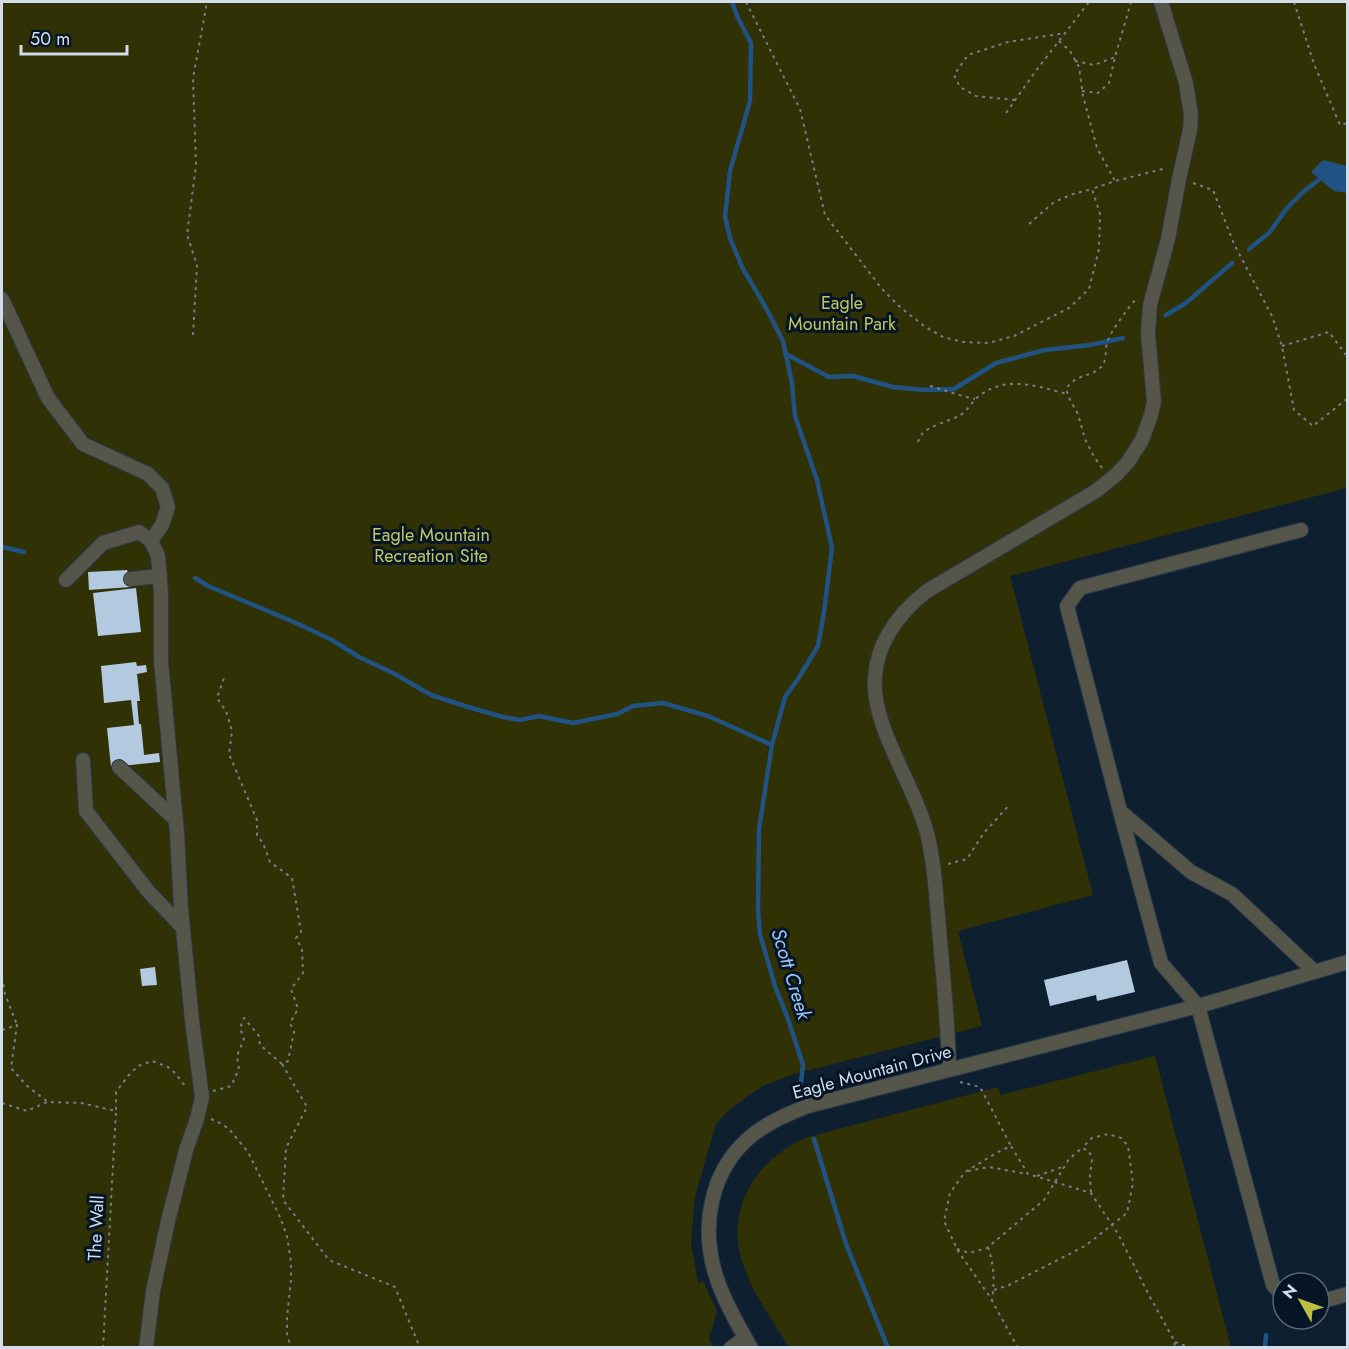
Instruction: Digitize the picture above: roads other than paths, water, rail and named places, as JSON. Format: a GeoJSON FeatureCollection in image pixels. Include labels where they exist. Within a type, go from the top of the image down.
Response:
{"type":"FeatureCollection","features":[{"type":"Feature","properties":{"kind":"street"},"geometry":{"type":"LineString","coordinates":[[949,1070],[947,1005],[934,868],[928,834],[877,708],[874,681],[876,663],[888,634],[912,603],[927,591],[1066,510],[1111,480],[1137,449],[1147,428],[1154,402],[1148,333],[1150,305],[1168,239],[1191,114],[1186,83],[1161,2]]}},
{"type":"Feature","properties":{"kind":"street"},"geometry":{"type":"LineString","coordinates":[[2,299],[48,398],[83,444],[148,474],[162,488],[168,507],[162,525],[151,540]]}},
{"type":"Feature","properties":{"kind":"street"},"geometry":{"type":"LineString","coordinates":[[1271,1278],[1198,1006],[1161,963],[1067,606],[1080,588],[1301,530]]}},
{"type":"Feature","properties":{"kind":"street"},"geometry":{"type":"LineString","coordinates":[[66,580],[103,543],[139,532],[151,540],[158,556],[161,593],[161,661],[176,820],[183,928],[202,1097],[168,1221],[153,1291],[146,1347]]}},
{"type":"Feature","properties":{"kind":"street"},"geometry":{"type":"LineString","coordinates":[[131,579],[160,576]]}},
{"type":"Feature","properties":{"kind":"street"},"geometry":{"type":"LineString","coordinates":[[83,760],[86,811],[148,891],[183,928]]}},
{"type":"Feature","properties":{"kind":"street"},"geometry":{"type":"LineString","coordinates":[[119,767],[176,820]]}},
{"type":"Feature","properties":{"kind":"street"},"geometry":{"type":"LineString","coordinates":[[1120,811],[1191,872],[1232,894],[1315,972]]}},
{"type":"Feature","properties":{"kind":"street","name":"Eagle Mountain Drive"},"geometry":{"type":"LineString","coordinates":[[748,1343],[718,1281],[709,1245],[709,1215],[713,1192],[734,1155],[754,1133],[772,1121],[828,1100],[1198,1006],[1347,962]]}},
{"type":"Feature","properties":{"kind":"street"},"geometry":{"type":"LineString","coordinates":[[1331,1299],[1347,1294]]}},
{"type":"Feature","properties":{"kind":"street"},"geometry":{"type":"LineString","coordinates":[[730,1347],[748,1343]]}},
{"type":"Feature","properties":{"kind":"water"},"geometry":{"type":"Polygon","coordinates":[[[1323,160],[1347,166],[1347,193],[1334,191],[1311,172],[1323,160]]]}},
{"type":"Feature","properties":{"kind":"waterway"},"geometry":{"type":"LineString","coordinates":[[732,2],[751,43],[750,101],[730,171],[725,217],[730,238],[742,267],[783,341],[792,383],[795,416],[817,480],[832,548],[818,646],[785,697],[772,745],[759,829],[760,934],[775,986],[803,1065],[800,1091]]}},
{"type":"Feature","properties":{"kind":"waterway"},"geometry":{"type":"LineString","coordinates":[[1249,249],[1270,232],[1287,208],[1304,191],[1324,176]]}},
{"type":"Feature","properties":{"kind":"waterway"},"geometry":{"type":"LineString","coordinates":[[1166,315],[1186,303],[1232,263]]}},
{"type":"Feature","properties":{"kind":"waterway"},"geometry":{"type":"LineString","coordinates":[[786,354],[829,377],[853,376],[893,387],[925,390],[954,389],[996,363],[1045,350],[1090,345],[1123,338]]}},
{"type":"Feature","properties":{"kind":"waterway"},"geometry":{"type":"LineString","coordinates":[[2,547],[24,552]]}},
{"type":"Feature","properties":{"kind":"waterway"},"geometry":{"type":"LineString","coordinates":[[195,578],[208,586],[332,640],[431,695],[468,707],[520,720],[539,716],[573,723],[617,714],[633,706],[663,703],[708,716],[772,745]]}},
{"type":"Feature","properties":{"kind":"waterway","name":"Scott Creek"},"geometry":{"type":"LineString","coordinates":[[814,1139],[846,1244],[888,1348]]}},
{"type":"Feature","properties":{"kind":"waterway"},"geometry":{"type":"LineString","coordinates":[[1265,1348],[1266,1335]]}},
{"type":"Feature","properties":{"kind":"park label","name":"Eagle Mountain Park"},"geometry":{"type":"Point","coordinates":[842,313]}},
{"type":"Feature","properties":{"kind":"park label","name":"Eagle Mountain Recreation Site"},"geometry":{"type":"Point","coordinates":[431,545]}}]}
